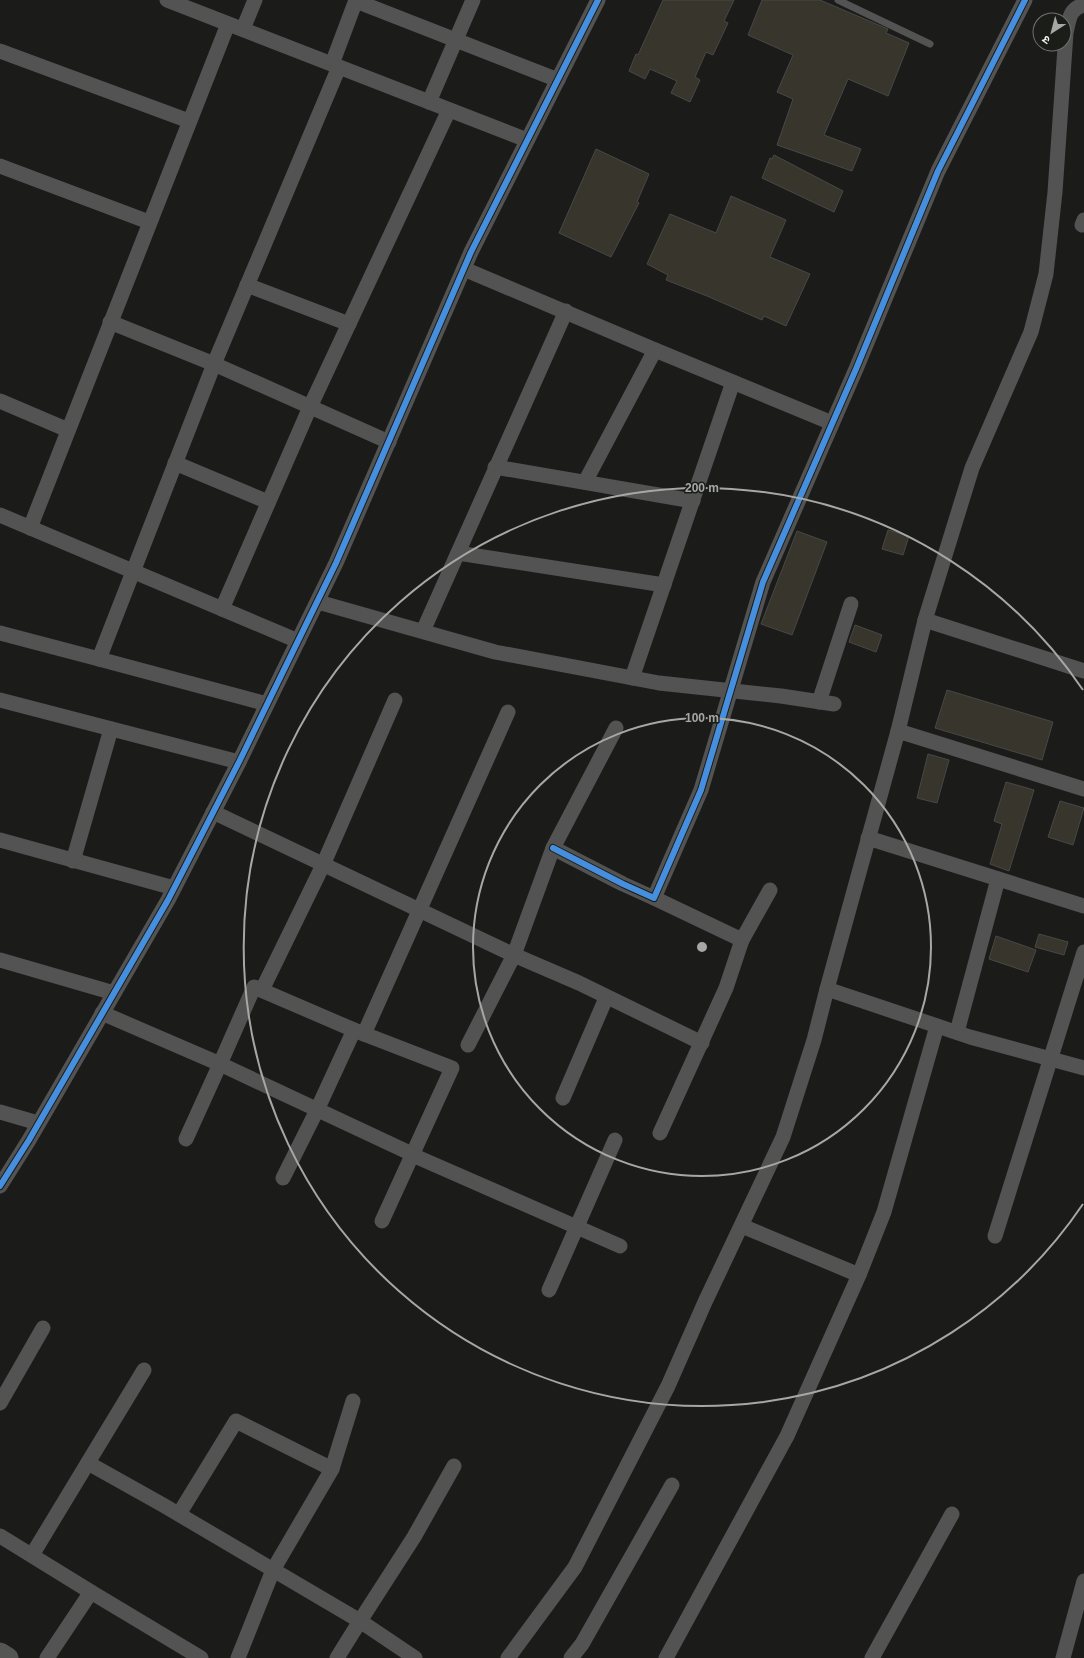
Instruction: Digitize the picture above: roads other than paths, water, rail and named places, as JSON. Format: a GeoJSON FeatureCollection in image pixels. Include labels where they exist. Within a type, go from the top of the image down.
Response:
{"type":"FeatureCollection","features":[{"type":"Feature","properties":{"kind":"main road"},"geometry":{"type":"LineString","coordinates":[[0,1653],[8,1658]]}},
{"type":"Feature","properties":{"kind":"street"},"geometry":{"type":"LineString","coordinates":[[166,0],[528,140]]}},
{"type":"Feature","properties":{"kind":"street"},"geometry":{"type":"LineString","coordinates":[[243,29],[255,0]]}},
{"type":"Feature","properties":{"kind":"street"},"geometry":{"type":"LineString","coordinates":[[99,659],[214,364],[336,66],[356,0],[456,41],[558,80]]}},
{"type":"Feature","properties":{"kind":"street"},"geometry":{"type":"LineString","coordinates":[[430,102],[474,0]]}},
{"type":"Feature","properties":{"kind":"street"},"geometry":{"type":"LineString","coordinates":[[0,1186],[38,1124],[174,888],[239,762],[336,563],[464,269],[598,0]]}},
{"type":"Feature","properties":{"kind":"street"},"geometry":{"type":"LineString","coordinates":[[654,898],[701,790],[763,582],[938,171],[1025,0]]}},
{"type":"Feature","properties":{"kind":"street"},"geometry":{"type":"LineString","coordinates":[[1064,0],[1081,6]]}},
{"type":"Feature","properties":{"kind":"street"},"geometry":{"type":"LineString","coordinates":[[508,1658],[575,1567],[668,1386],[784,1137],[814,1040],[898,731],[925,620],[972,468],[1031,332],[1046,274],[1055,192],[1066,33],[1072,12],[1081,6]]}},
{"type":"Feature","properties":{"kind":"street"},"geometry":{"type":"LineString","coordinates":[[30,528],[228,24]]}},
{"type":"Feature","properties":{"kind":"street"},"geometry":{"type":"LineString","coordinates":[[0,51],[189,121]]}},
{"type":"Feature","properties":{"kind":"street"},"geometry":{"type":"LineString","coordinates":[[222,609],[310,407],[449,110]]}},
{"type":"Feature","properties":{"kind":"street"},"geometry":{"type":"LineString","coordinates":[[0,166],[149,222]]}},
{"type":"Feature","properties":{"kind":"street"},"geometry":{"type":"LineString","coordinates":[[464,269],[832,423]]}},
{"type":"Feature","properties":{"kind":"street"},"geometry":{"type":"LineString","coordinates":[[247,285],[349,324]]}},
{"type":"Feature","properties":{"kind":"street"},"geometry":{"type":"LineString","coordinates":[[422,631],[566,311]]}},
{"type":"Feature","properties":{"kind":"street"},"geometry":{"type":"LineString","coordinates":[[110,322],[214,364],[389,442]]}},
{"type":"Feature","properties":{"kind":"street"},"geometry":{"type":"LineString","coordinates":[[585,482],[655,350]]}},
{"type":"Feature","properties":{"kind":"street"},"geometry":{"type":"LineString","coordinates":[[632,678],[733,382]]}},
{"type":"Feature","properties":{"kind":"street"},"geometry":{"type":"LineString","coordinates":[[0,401],[68,430]]}},
{"type":"Feature","properties":{"kind":"street"},"geometry":{"type":"LineString","coordinates":[[175,463],[268,502]]}},
{"type":"Feature","properties":{"kind":"street"},"geometry":{"type":"LineString","coordinates":[[495,467],[693,501]]}},
{"type":"Feature","properties":{"kind":"street"},"geometry":{"type":"LineString","coordinates":[[0,515],[298,641]]}},
{"type":"Feature","properties":{"kind":"street"},"geometry":{"type":"LineString","coordinates":[[458,553],[664,585]]}},
{"type":"Feature","properties":{"kind":"street"},"geometry":{"type":"LineString","coordinates":[[318,602],[495,652],[659,683],[732,690],[834,704]]}},
{"type":"Feature","properties":{"kind":"street"},"geometry":{"type":"LineString","coordinates":[[819,702],[851,604]]}},
{"type":"Feature","properties":{"kind":"street"},"geometry":{"type":"LineString","coordinates":[[925,620],[1084,671]]}},
{"type":"Feature","properties":{"kind":"street"},"geometry":{"type":"LineString","coordinates":[[0,633],[267,704]]}},
{"type":"Feature","properties":{"kind":"street"},"geometry":{"type":"LineString","coordinates":[[0,700],[239,762]]}},
{"type":"Feature","properties":{"kind":"street"},"geometry":{"type":"LineString","coordinates":[[262,990],[323,865],[395,700]]}},
{"type":"Feature","properties":{"kind":"street"},"geometry":{"type":"LineString","coordinates":[[282,1178],[359,1032],[420,910],[508,712]]}},
{"type":"Feature","properties":{"kind":"street"},"geometry":{"type":"LineString","coordinates":[[468,1045],[514,955],[553,848],[616,728]]}},
{"type":"Feature","properties":{"kind":"street"},"geometry":{"type":"LineString","coordinates":[[73,861],[111,729]]}},
{"type":"Feature","properties":{"kind":"street"},"geometry":{"type":"LineString","coordinates":[[898,731],[1084,789]]}},
{"type":"Feature","properties":{"kind":"street"},"geometry":{"type":"LineString","coordinates":[[213,812],[514,955],[579,983],[606,998],[702,1043]]}},
{"type":"Feature","properties":{"kind":"street"},"geometry":{"type":"LineString","coordinates":[[868,838],[1084,906]]}},
{"type":"Feature","properties":{"kind":"street"},"geometry":{"type":"LineString","coordinates":[[0,840],[174,888]]}},
{"type":"Feature","properties":{"kind":"street"},"geometry":{"type":"LineString","coordinates":[[553,848],[623,884],[742,940]]}},
{"type":"Feature","properties":{"kind":"street"},"geometry":{"type":"LineString","coordinates":[[957,1032],[998,879]]}},
{"type":"Feature","properties":{"kind":"street"},"geometry":{"type":"LineString","coordinates":[[660,1133],[726,988],[742,940],[770,890]]}},
{"type":"Feature","properties":{"kind":"street"},"geometry":{"type":"LineString","coordinates":[[995,1236],[1084,952]]}},
{"type":"Feature","properties":{"kind":"street"},"geometry":{"type":"LineString","coordinates":[[0,960],[114,993]]}},
{"type":"Feature","properties":{"kind":"street"},"geometry":{"type":"LineString","coordinates":[[186,1139],[254,987],[359,1032],[452,1068],[382,1221]]}},
{"type":"Feature","properties":{"kind":"street"},"geometry":{"type":"LineString","coordinates":[[827,989],[937,1026],[1084,1068]]}},
{"type":"Feature","properties":{"kind":"street"},"geometry":{"type":"LineString","coordinates":[[563,1098],[606,998]]}},
{"type":"Feature","properties":{"kind":"street"},"geometry":{"type":"LineString","coordinates":[[102,1013],[220,1064],[412,1154],[620,1246]]}},
{"type":"Feature","properties":{"kind":"street"},"geometry":{"type":"LineString","coordinates":[[666,1658],[787,1436],[859,1275],[884,1212],[937,1026]]}},
{"type":"Feature","properties":{"kind":"street"},"geometry":{"type":"LineString","coordinates":[[0,1112],[38,1124]]}},
{"type":"Feature","properties":{"kind":"street"},"geometry":{"type":"LineString","coordinates":[[549,1290],[615,1140]]}},
{"type":"Feature","properties":{"kind":"street"},"geometry":{"type":"LineString","coordinates":[[742,1226],[859,1275]]}},
{"type":"Feature","properties":{"kind":"street"},"geometry":{"type":"LineString","coordinates":[[0,1403],[43,1328]]}},
{"type":"Feature","properties":{"kind":"street"},"geometry":{"type":"LineString","coordinates":[[32,1556],[144,1370]]}},
{"type":"Feature","properties":{"kind":"street"},"geometry":{"type":"LineString","coordinates":[[238,1658],[273,1570],[332,1469],[353,1401]]}},
{"type":"Feature","properties":{"kind":"street"},"geometry":{"type":"LineString","coordinates":[[179,1514],[236,1421],[332,1469]]}},
{"type":"Feature","properties":{"kind":"street"},"geometry":{"type":"LineString","coordinates":[[88,1463],[179,1514],[360,1621],[415,1658]]}},
{"type":"Feature","properties":{"kind":"street"},"geometry":{"type":"LineString","coordinates":[[337,1658],[414,1537],[454,1466]]}},
{"type":"Feature","properties":{"kind":"street"},"geometry":{"type":"LineString","coordinates":[[571,1658],[582,1644],[672,1485]]}},
{"type":"Feature","properties":{"kind":"street"},"geometry":{"type":"LineString","coordinates":[[872,1658],[952,1514]]}},
{"type":"Feature","properties":{"kind":"street"},"geometry":{"type":"LineString","coordinates":[[0,1536],[201,1658]]}},
{"type":"Feature","properties":{"kind":"street"},"geometry":{"type":"LineString","coordinates":[[1063,1658],[1081,1602],[1084,1581]]}},
{"type":"Feature","properties":{"kind":"street"},"geometry":{"type":"LineString","coordinates":[[47,1658],[91,1592]]}},
{"type":"Feature","properties":{"kind":"lane"},"geometry":{"type":"LineString","coordinates":[[838,0],[930,44]]}}]}
